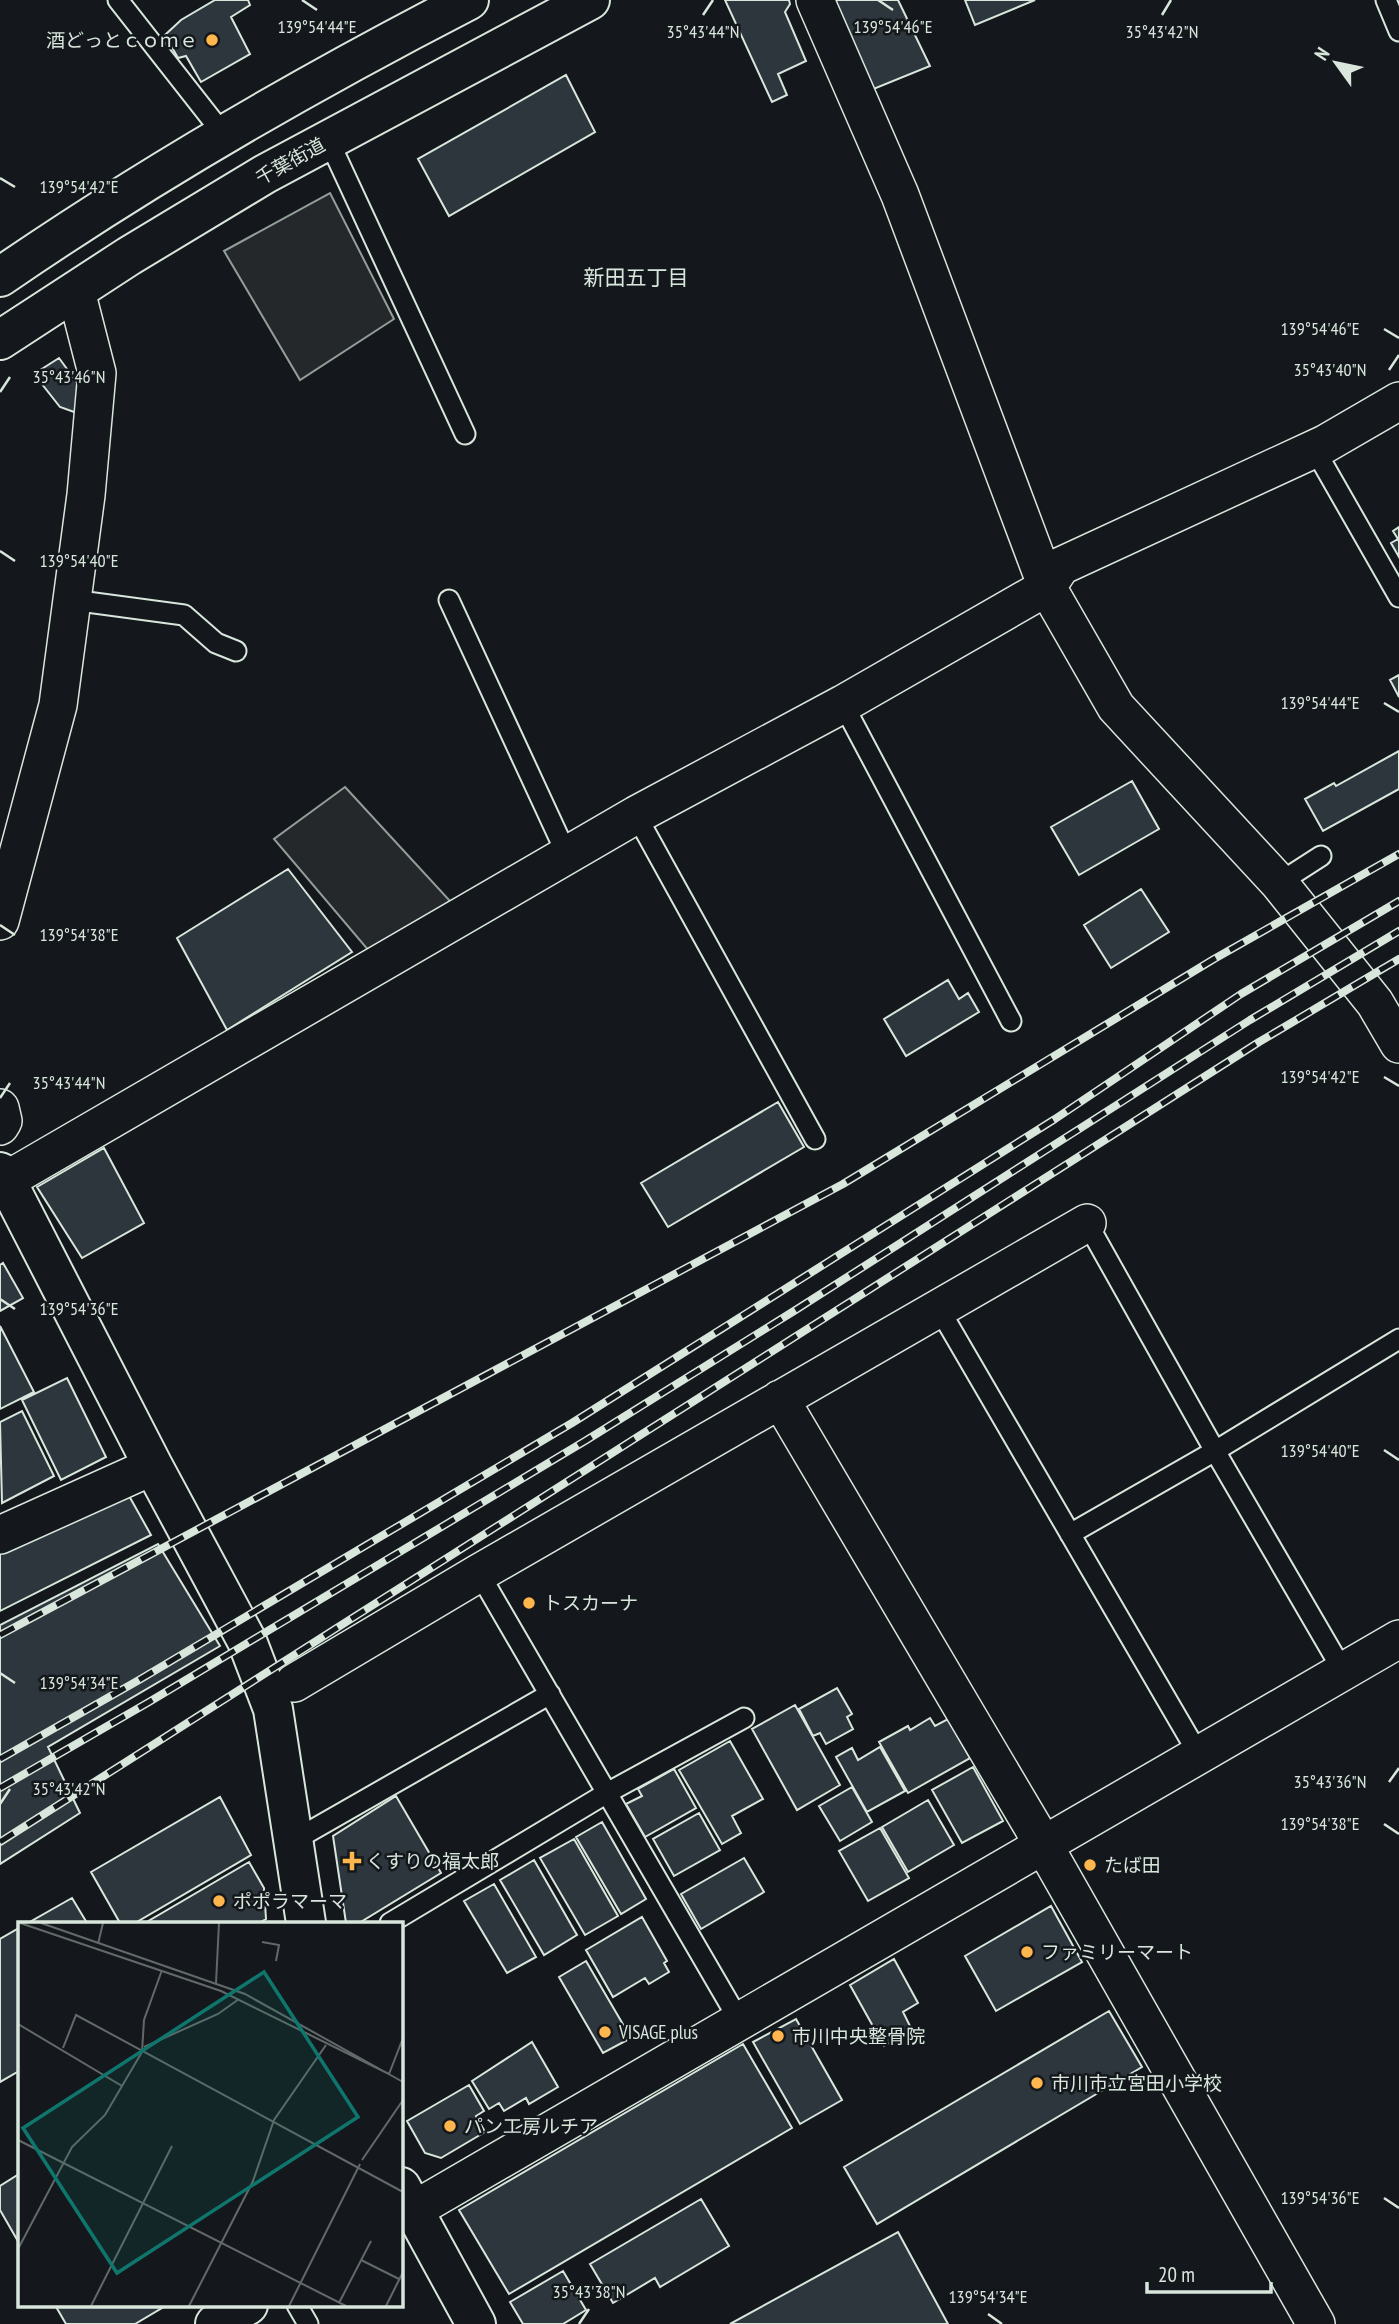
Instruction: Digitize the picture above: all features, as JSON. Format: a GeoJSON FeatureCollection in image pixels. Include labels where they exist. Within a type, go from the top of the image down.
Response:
{"type":"FeatureCollection","features":[{"type":"Feature","properties":{"kind":"main road"},"geometry":{"type":"LineString","coordinates":[[0,276],[68,230],[224,135],[347,64],[469,0]]}},
{"type":"Feature","properties":{"kind":"main road","name":"千葉街道"},"geometry":{"type":"LineString","coordinates":[[0,340],[222,199],[328,139],[590,0]]}},
{"type":"Feature","properties":{"kind":"main road"},"geometry":{"type":"LineString","coordinates":[[2,1179],[247,1641],[273,1709],[306,1922]]}},
{"type":"Feature","properties":{"kind":"main road"},"geometry":{"type":"LineString","coordinates":[[405,2205],[476,2324]]}},
{"type":"Feature","properties":{"kind":"main road"},"geometry":{"type":"LineString","coordinates":[[215,2324],[246,2306]]}},
{"type":"Feature","properties":{"kind":"street"},"geometry":{"type":"LineString","coordinates":[[815,0],[900,195],[1047,587],[1116,707],[1279,883],[1375,1003],[1399,1044]]}},
{"type":"Feature","properties":{"kind":"street"},"geometry":{"type":"LineString","coordinates":[[0,921],[58,705],[86,495],[97,373],[76,290]]}},
{"type":"Feature","properties":{"kind":"street"},"geometry":{"type":"LineString","coordinates":[[2,1179],[636,815],[843,704],[1047,587],[1061,566],[1315,450],[1399,401]]}},
{"type":"Feature","properties":{"kind":"street"},"geometry":{"type":"LineString","coordinates":[[0,1108],[3,1121],[0,1126]]}},
{"type":"Feature","properties":{"kind":"street"},"geometry":{"type":"LineString","coordinates":[[294,1683],[938,1307],[1087,1223]]}},
{"type":"Feature","properties":{"kind":"street"},"geometry":{"type":"LineString","coordinates":[[780,1399],[1043,1844],[1315,2324]]}},
{"type":"Feature","properties":{"kind":"street"},"geometry":{"type":"LineString","coordinates":[[0,1535],[153,1466]]}},
{"type":"Feature","properties":{"kind":"street"},"geometry":{"type":"LineString","coordinates":[[405,2205],[740,2022],[1399,1639]]}},
{"type":"Feature","properties":{"kind":"lane"},"geometry":{"type":"LineString","coordinates":[[118,0],[224,135]]}},
{"type":"Feature","properties":{"kind":"lane"},"geometry":{"type":"LineString","coordinates":[[1386,0],[1399,32]]}},
{"type":"Feature","properties":{"kind":"lane"},"geometry":{"type":"LineString","coordinates":[[328,139],[465,434]]}},
{"type":"Feature","properties":{"kind":"lane"},"geometry":{"type":"LineString","coordinates":[[1315,450],[1399,597]]}},
{"type":"Feature","properties":{"kind":"lane"},"geometry":{"type":"LineString","coordinates":[[72,600],[184,614],[216,643],[236,651]]}},
{"type":"Feature","properties":{"kind":"lane"},"geometry":{"type":"LineString","coordinates":[[449,600],[567,855]]}},
{"type":"Feature","properties":{"kind":"lane"},"geometry":{"type":"LineString","coordinates":[[843,704],[1012,1021]]}},
{"type":"Feature","properties":{"kind":"lane"},"geometry":{"type":"LineString","coordinates":[[636,815],[815,1139]]}},
{"type":"Feature","properties":{"kind":"lane"},"geometry":{"type":"LineString","coordinates":[[1279,883],[1321,856]]}},
{"type":"Feature","properties":{"kind":"lane"},"geometry":{"type":"LineString","coordinates":[[1087,1223],[1343,1671]]}},
{"type":"Feature","properties":{"kind":"lane"},"geometry":{"type":"LineString","coordinates":[[938,1307],[1199,1755]]}},
{"type":"Feature","properties":{"kind":"lane"},"geometry":{"type":"LineString","coordinates":[[1070,1534],[1215,1451],[1399,1339]]}},
{"type":"Feature","properties":{"kind":"lane"},"geometry":{"type":"LineString","coordinates":[[480,1573],[740,2022]]}},
{"type":"Feature","properties":{"kind":"lane"},"geometry":{"type":"LineString","coordinates":[[293,1841],[550,1694]]}},
{"type":"Feature","properties":{"kind":"lane"},"geometry":{"type":"LineString","coordinates":[[392,1922],[607,1793],[744,1718]]}},
{"type":"Feature","properties":{"kind":"lane"},"geometry":{"type":"LineString","coordinates":[[298,2306],[308,2324]]}},
{"type":"Feature","properties":{"kind":"shaded area"},"geometry":{"type":"Polygon","coordinates":[[[330,193],[394,319],[300,380],[224,251],[330,193]]]}},
{"type":"Feature","properties":{"kind":"shaded area"},"geometry":{"type":"Polygon","coordinates":[[[345,787],[450,901],[369,951],[274,839],[345,787]]]}},
{"type":"Feature","properties":{"kind":"building"},"geometry":{"type":"Polygon","coordinates":[[[215,0],[248,0],[250,5],[231,17],[250,54],[201,82],[186,56],[178,58],[165,35],[181,20],[215,0]]]}},
{"type":"Feature","properties":{"kind":"building"},"geometry":{"type":"Polygon","coordinates":[[[725,0],[789,0],[790,4],[785,12],[806,61],[778,74],[787,95],[772,102],[725,0]]]}},
{"type":"Feature","properties":{"kind":"building"},"geometry":{"type":"Polygon","coordinates":[[[828,0],[898,0],[930,66],[871,90],[828,0]]]}},
{"type":"Feature","properties":{"kind":"building"},"geometry":{"type":"Polygon","coordinates":[[[965,0],[1035,0],[975,25],[965,0]]]}},
{"type":"Feature","properties":{"kind":"building"},"geometry":{"type":"Polygon","coordinates":[[[566,75],[595,132],[449,216],[418,159],[566,75]]]}},
{"type":"Feature","properties":{"kind":"building"},"geometry":{"type":"Polygon","coordinates":[[[59,358],[78,384],[77,413],[60,407],[34,374],[59,358]]]}},
{"type":"Feature","properties":{"kind":"building"},"geometry":{"type":"Polygon","coordinates":[[[1399,527],[1399,557],[1391,543],[1398,539],[1393,531],[1399,527]]]}},
{"type":"Feature","properties":{"kind":"building"},"geometry":{"type":"Polygon","coordinates":[[[1399,675],[1399,697],[1390,680],[1399,675]]]}},
{"type":"Feature","properties":{"kind":"building"},"geometry":{"type":"Polygon","coordinates":[[[1399,751],[1399,789],[1323,831],[1305,799],[1334,783],[1336,786],[1399,751]]]}},
{"type":"Feature","properties":{"kind":"building"},"geometry":{"type":"Polygon","coordinates":[[[1132,781],[1159,829],[1079,875],[1051,827],[1132,781]]]}},
{"type":"Feature","properties":{"kind":"building"},"geometry":{"type":"Polygon","coordinates":[[[288,869],[352,952],[227,1030],[177,938],[288,869]]]}},
{"type":"Feature","properties":{"kind":"building"},"geometry":{"type":"Polygon","coordinates":[[[1141,889],[1169,932],[1111,968],[1084,925],[1141,889]]]}},
{"type":"Feature","properties":{"kind":"building"},"geometry":{"type":"Polygon","coordinates":[[[948,980],[959,999],[968,993],[979,1012],[906,1056],[884,1019],[948,980]]]}},
{"type":"Feature","properties":{"kind":"building"},"geometry":{"type":"Polygon","coordinates":[[[778,1102],[804,1147],[668,1227],[641,1183],[778,1102]]]}},
{"type":"Feature","properties":{"kind":"building"},"geometry":{"type":"Polygon","coordinates":[[[104,1148],[144,1223],[82,1258],[37,1187],[104,1148]]]}},
{"type":"Feature","properties":{"kind":"building"},"geometry":{"type":"Polygon","coordinates":[[[3,1263],[23,1298],[0,1311],[0,1265],[3,1263]]]}},
{"type":"Feature","properties":{"kind":"building"},"geometry":{"type":"Polygon","coordinates":[[[0,1326],[34,1392],[0,1409],[0,1326]]]}},
{"type":"Feature","properties":{"kind":"building"},"geometry":{"type":"Polygon","coordinates":[[[67,1378],[106,1457],[61,1480],[22,1400],[67,1378]]]}},
{"type":"Feature","properties":{"kind":"building"},"geometry":{"type":"Polygon","coordinates":[[[22,1411],[54,1476],[2,1503],[0,1422],[22,1411]]]}},
{"type":"Feature","properties":{"kind":"building"},"geometry":{"type":"Polygon","coordinates":[[[128,1494],[151,1535],[0,1611],[0,1551],[128,1494]]]}},
{"type":"Feature","properties":{"kind":"building"},"geometry":{"type":"Polygon","coordinates":[[[158,1544],[220,1646],[48,1747],[80,1813],[0,1864],[0,1625],[158,1544]]]}},
{"type":"Feature","properties":{"kind":"building"},"geometry":{"type":"Polygon","coordinates":[[[837,1688],[852,1714],[847,1717],[853,1729],[826,1744],[820,1733],[813,1736],[799,1709],[837,1688]]]}},
{"type":"Feature","properties":{"kind":"building"},"geometry":{"type":"Polygon","coordinates":[[[795,1705],[840,1785],[797,1810],[752,1729],[795,1705]]]}},
{"type":"Feature","properties":{"kind":"building"},"geometry":{"type":"Polygon","coordinates":[[[930,1718],[935,1726],[948,1719],[970,1758],[908,1793],[879,1742],[908,1726],[910,1730],[930,1718]]]}},
{"type":"Feature","properties":{"kind":"building"},"geometry":{"type":"Polygon","coordinates":[[[730,1741],[763,1799],[732,1816],[741,1833],[722,1844],[679,1770],[730,1741]]]}},
{"type":"Feature","properties":{"kind":"building"},"geometry":{"type":"Polygon","coordinates":[[[880,1747],[905,1791],[867,1812],[836,1757],[852,1748],[858,1760],[880,1747]]]}},
{"type":"Feature","properties":{"kind":"building"},"geometry":{"type":"Polygon","coordinates":[[[973,1767],[1003,1821],[962,1843],[932,1790],[973,1767]]]}},
{"type":"Feature","properties":{"kind":"building"},"geometry":{"type":"Polygon","coordinates":[[[674,1769],[696,1808],[645,1837],[626,1804],[642,1796],[638,1789],[674,1769]]]}},
{"type":"Feature","properties":{"kind":"building"},"geometry":{"type":"Polygon","coordinates":[[[852,1787],[872,1822],[840,1841],[819,1806],[852,1787]]]}},
{"type":"Feature","properties":{"kind":"building"},"geometry":{"type":"Polygon","coordinates":[[[396,1796],[441,1873],[361,1922],[346,1922],[333,1836],[396,1796]]]}},
{"type":"Feature","properties":{"kind":"building"},"geometry":{"type":"Polygon","coordinates":[[[220,1797],[251,1855],[137,1922],[119,1922],[91,1872],[220,1797]]]}},
{"type":"Feature","properties":{"kind":"building"},"geometry":{"type":"Polygon","coordinates":[[[928,1800],[954,1845],[908,1872],[882,1827],[928,1800]]]}},
{"type":"Feature","properties":{"kind":"building"},"geometry":{"type":"Polygon","coordinates":[[[699,1813],[720,1850],[674,1876],[653,1839],[699,1813]]]}},
{"type":"Feature","properties":{"kind":"building"},"geometry":{"type":"Polygon","coordinates":[[[602,1822],[646,1899],[621,1914],[576,1837],[602,1822]]]}},
{"type":"Feature","properties":{"kind":"building"},"geometry":{"type":"Polygon","coordinates":[[[880,1828],[909,1878],[868,1901],[839,1851],[880,1828]]]}},
{"type":"Feature","properties":{"kind":"building"},"geometry":{"type":"Polygon","coordinates":[[[574,1839],[618,1916],[585,1935],[540,1858],[574,1839]]]}},
{"type":"Feature","properties":{"kind":"building"},"geometry":{"type":"Polygon","coordinates":[[[744,1858],[764,1892],[701,1929],[681,1894],[744,1858]]]}},
{"type":"Feature","properties":{"kind":"building"},"geometry":{"type":"Polygon","coordinates":[[[534,1860],[577,1935],[544,1955],[500,1880],[534,1860]]]}},
{"type":"Feature","properties":{"kind":"building"},"geometry":{"type":"Polygon","coordinates":[[[249,1862],[264,1888],[266,1919],[261,1922],[147,1922],[249,1862]]]}},
{"type":"Feature","properties":{"kind":"building"},"geometry":{"type":"Polygon","coordinates":[[[494,1884],[536,1957],[507,1973],[464,1901],[494,1884]]]}},
{"type":"Feature","properties":{"kind":"building"},"geometry":{"type":"Polygon","coordinates":[[[72,1898],[86,1922],[30,1922],[72,1898]]]}},
{"type":"Feature","properties":{"kind":"building"},"geometry":{"type":"Polygon","coordinates":[[[1051,1906],[1082,1962],[996,2011],[965,1956],[1051,1906]]]}},
{"type":"Feature","properties":{"kind":"building"},"geometry":{"type":"Polygon","coordinates":[[[642,1917],[667,1961],[664,1963],[669,1972],[649,1984],[645,1978],[613,1997],[586,1950],[642,1917]]]}},
{"type":"Feature","properties":{"kind":"building"},"geometry":{"type":"Polygon","coordinates":[[[18,1929],[18,2072],[0,2082],[0,1939],[18,1929]]]}},
{"type":"Feature","properties":{"kind":"building"},"geometry":{"type":"Polygon","coordinates":[[[894,1959],[918,2003],[903,2012],[912,2030],[884,2046],[850,1985],[894,1959]]]}},
{"type":"Feature","properties":{"kind":"building"},"geometry":{"type":"Polygon","coordinates":[[[586,1961],[631,2038],[603,2053],[559,1977],[586,1961]]]}},
{"type":"Feature","properties":{"kind":"building"},"geometry":{"type":"Polygon","coordinates":[[[1109,2011],[1142,2067],[877,2224],[844,2167],[1109,2011]]]}},
{"type":"Feature","properties":{"kind":"building"},"geometry":{"type":"Polygon","coordinates":[[[796,2019],[842,2100],[800,2124],[753,2042],[796,2019]]]}},
{"type":"Feature","properties":{"kind":"building"},"geometry":{"type":"Polygon","coordinates":[[[532,2042],[558,2087],[529,2104],[526,2098],[504,2111],[499,2103],[489,2109],[472,2081],[532,2042]]]}},
{"type":"Feature","properties":{"kind":"building"},"geometry":{"type":"Polygon","coordinates":[[[743,2044],[792,2128],[509,2294],[459,2210],[743,2044]]]}},
{"type":"Feature","properties":{"kind":"building"},"geometry":{"type":"Polygon","coordinates":[[[469,2085],[484,2111],[476,2116],[485,2132],[441,2158],[425,2153],[407,2121],[469,2085]]]}},
{"type":"Feature","properties":{"kind":"building"},"geometry":{"type":"Polygon","coordinates":[[[18,2175],[18,2241],[0,2210],[0,2186],[18,2175]]]}},
{"type":"Feature","properties":{"kind":"building"},"geometry":{"type":"Polygon","coordinates":[[[701,2199],[729,2246],[660,2287],[655,2278],[613,2303],[590,2264],[701,2199]]]}},
{"type":"Feature","properties":{"kind":"building"},"geometry":{"type":"Polygon","coordinates":[[[898,2232],[948,2324],[730,2324],[898,2232]]]}},
{"type":"Feature","properties":{"kind":"building"},"geometry":{"type":"Polygon","coordinates":[[[563,2271],[586,2310],[563,2324],[523,2324],[510,2302],[563,2271]]]}},
{"type":"Feature","properties":{"kind":"building"},"geometry":{"type":"Polygon","coordinates":[[[56,2306],[165,2306],[135,2324],[66,2324],[56,2306]]]}},
{"type":"Feature","properties":{"kind":"railway"},"geometry":{"type":"LineString","coordinates":[[0,1635],[843,1184],[1214,959],[1399,854]]}},
{"type":"Feature","properties":{"kind":"railway"},"geometry":{"type":"LineString","coordinates":[[0,1759],[139,1680],[572,1423],[1055,1119],[1241,994],[1399,901]]}},
{"type":"Feature","properties":{"kind":"railway"},"geometry":{"type":"LineString","coordinates":[[0,1788],[585,1441],[1250,1020],[1399,931]]}},
{"type":"Feature","properties":{"kind":"railway"},"geometry":{"type":"LineString","coordinates":[[0,1842],[1259,1042],[1399,959]]}},
{"type":"Feature","properties":{"kind":"place","name":"酒どっとｃｏｍｅ"},"geometry":{"type":"Point","coordinates":[212,40]}},
{"type":"Feature","properties":{"kind":"place","name":"トスカーナ"},"geometry":{"type":"Point","coordinates":[529,1603]}},
{"type":"Feature","properties":{"kind":"place","name":"くすりの福太郎"},"geometry":{"type":"Point","coordinates":[352,1861]}},
{"type":"Feature","properties":{"kind":"place","name":"たば田"},"geometry":{"type":"Point","coordinates":[1090,1865]}},
{"type":"Feature","properties":{"kind":"place","name":"ポポラマーマ"},"geometry":{"type":"Point","coordinates":[219,1901]}},
{"type":"Feature","properties":{"kind":"place","name":"ファミリーマート"},"geometry":{"type":"Point","coordinates":[1027,1952]}},
{"type":"Feature","properties":{"kind":"place","name":"VISAGE plus"},"geometry":{"type":"Point","coordinates":[605,2032]}},
{"type":"Feature","properties":{"kind":"place","name":"市川中央整骨院"},"geometry":{"type":"Point","coordinates":[778,2036]}},
{"type":"Feature","properties":{"kind":"place","name":"市川市立宮田小学校"},"geometry":{"type":"Point","coordinates":[1037,2083]}},
{"type":"Feature","properties":{"kind":"place","name":"パン工房ルチア"},"geometry":{"type":"Point","coordinates":[450,2126]}},
{"type":"Feature","properties":{"kind":"district","name":"新田五丁目"},"geometry":{"type":"Point","coordinates":[636,278]}}]}
